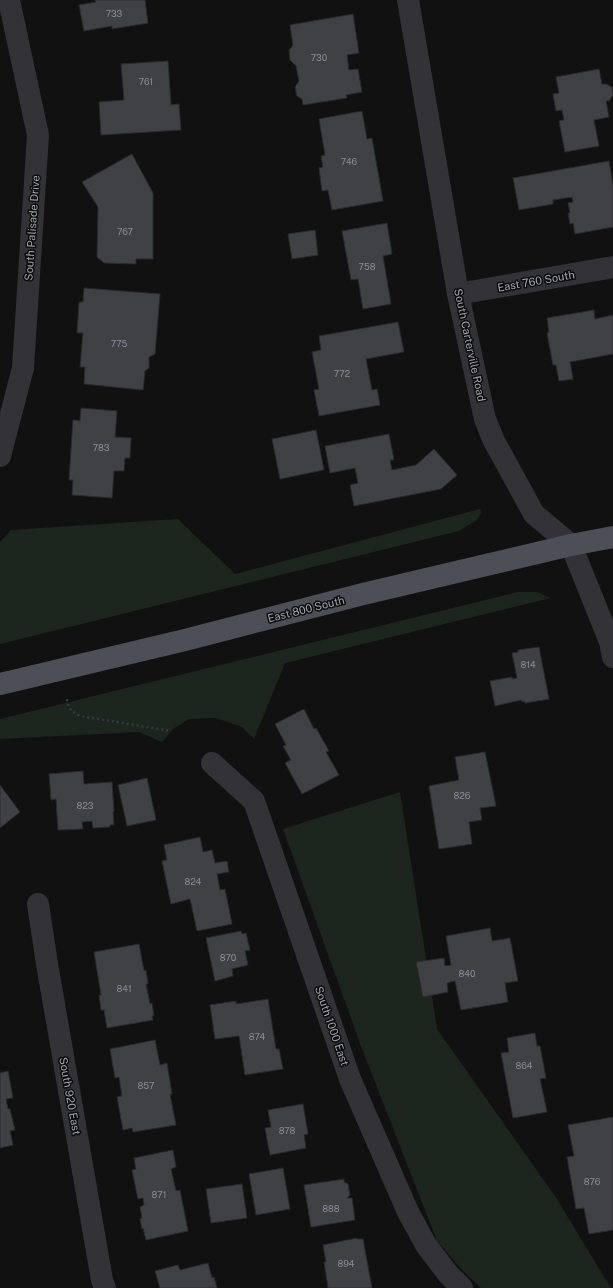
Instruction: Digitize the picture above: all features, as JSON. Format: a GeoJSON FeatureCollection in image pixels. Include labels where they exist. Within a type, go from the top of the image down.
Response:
{"type":"FeatureCollection","features":[{"type":"Feature","properties":{"kind":"main road","name":"East 800 South"},"geometry":{"type":"LineString","coordinates":[[0,684],[177,642],[363,594],[571,545],[613,537]]}},
{"type":"Feature","properties":{"kind":"street","name":"South Palisade Drive"},"geometry":{"type":"LineString","coordinates":[[0,456],[23,368],[38,135],[9,0]]}},
{"type":"Feature","properties":{"kind":"street","name":"South Carterville Road"},"geometry":{"type":"LineString","coordinates":[[408,0],[458,294],[485,419],[494,441],[534,514],[571,545],[610,642],[613,657]]}},
{"type":"Feature","properties":{"kind":"street","name":"East 760 South"},"geometry":{"type":"LineString","coordinates":[[458,294],[613,267]]}},
{"type":"Feature","properties":{"kind":"street","name":"South 1000 East"},"geometry":{"type":"LineString","coordinates":[[212,763],[254,801],[350,1078],[408,1212],[426,1245],[448,1274],[462,1288]]}},
{"type":"Feature","properties":{"kind":"street","name":"South 920 East"},"geometry":{"type":"LineString","coordinates":[[38,904],[48,972],[105,1288]]}},
{"type":"Feature","properties":{"kind":"path"},"geometry":{"type":"LineString","coordinates":[[67,699],[68,708],[71,712],[80,716],[171,731]]}},
{"type":"Feature","properties":{"kind":"shaded area"},"geometry":{"type":"Polygon","coordinates":[[[480,509],[481,513],[477,520],[459,531],[0,644],[0,542],[11,530],[178,519],[235,574],[480,509]]]}},
{"type":"Feature","properties":{"kind":"shaded area"},"geometry":{"type":"Polygon","coordinates":[[[518,592],[537,592],[551,598],[285,663],[254,739],[242,727],[216,718],[189,719],[173,729],[162,742],[139,732],[0,739],[0,719],[518,592]]]}},
{"type":"Feature","properties":{"kind":"shaded area"},"geometry":{"type":"Polygon","coordinates":[[[400,792],[437,1029],[555,1196],[611,1288],[481,1288],[463,1271],[437,1241],[362,1049],[283,829],[400,792]]]}},
{"type":"Feature","properties":{"kind":"building"},"geometry":{"type":"Polygon","coordinates":[[[95,0],[145,0],[148,23],[112,29],[112,26],[84,31],[79,5],[96,2],[95,0]]]}},
{"type":"Feature","properties":{"kind":"building"},"geometry":{"type":"Polygon","coordinates":[[[353,14],[359,53],[347,55],[349,70],[358,69],[362,92],[346,95],[347,98],[303,105],[302,99],[297,96],[295,87],[299,81],[296,66],[290,60],[289,50],[293,45],[290,25],[353,14]]]}},
{"type":"Feature","properties":{"kind":"building"},"geometry":{"type":"Polygon","coordinates":[[[168,61],[171,105],[179,104],[181,130],[101,135],[99,102],[124,100],[121,64],[168,61]]]}},
{"type":"Feature","properties":{"kind":"building"},"geometry":{"type":"Polygon","coordinates":[[[599,69],[602,84],[612,87],[613,95],[609,101],[606,101],[609,117],[594,120],[599,146],[565,152],[559,121],[564,120],[562,110],[556,111],[553,94],[559,93],[556,77],[599,69]]]}},
{"type":"Feature","properties":{"kind":"building"},"geometry":{"type":"Polygon","coordinates":[[[362,111],[367,139],[372,138],[383,201],[332,210],[328,190],[322,191],[319,168],[323,167],[321,156],[325,155],[319,119],[362,111]]]}},
{"type":"Feature","properties":{"kind":"building"},"geometry":{"type":"Polygon","coordinates":[[[132,154],[153,193],[153,259],[136,259],[136,264],[104,263],[97,257],[98,207],[82,182],[132,154]]]}},
{"type":"Feature","properties":{"kind":"building"},"geometry":{"type":"Polygon","coordinates":[[[609,161],[613,186],[613,227],[575,234],[573,223],[570,224],[568,213],[570,213],[568,203],[573,202],[572,197],[553,200],[553,204],[519,210],[513,178],[609,161]]]}},
{"type":"Feature","properties":{"kind":"building"},"geometry":{"type":"Polygon","coordinates":[[[387,223],[392,254],[383,256],[391,304],[363,309],[358,279],[351,280],[342,231],[387,223]]]}},
{"type":"Feature","properties":{"kind":"building"},"geometry":{"type":"Polygon","coordinates":[[[315,230],[318,255],[292,259],[288,234],[315,230]]]}},
{"type":"Feature","properties":{"kind":"building"},"geometry":{"type":"Polygon","coordinates":[[[84,288],[160,294],[155,354],[149,357],[149,368],[145,371],[143,390],[84,384],[85,367],[80,367],[83,333],[77,333],[79,302],[83,302],[84,288]]]}},
{"type":"Feature","properties":{"kind":"building"},"geometry":{"type":"Polygon","coordinates":[[[594,310],[595,319],[613,315],[613,354],[570,362],[573,379],[559,381],[556,365],[553,365],[547,333],[549,332],[547,318],[594,310]]]}},
{"type":"Feature","properties":{"kind":"building"},"geometry":{"type":"Polygon","coordinates":[[[398,322],[404,352],[366,359],[372,390],[377,389],[380,405],[319,416],[314,390],[319,389],[312,352],[321,350],[319,336],[398,322]]]}},
{"type":"Feature","properties":{"kind":"building"},"geometry":{"type":"Polygon","coordinates":[[[81,408],[117,411],[115,437],[131,438],[130,458],[125,458],[124,471],[114,471],[112,498],[72,495],[73,480],[69,480],[73,420],[80,421],[81,408]]]}},
{"type":"Feature","properties":{"kind":"building"},"geometry":{"type":"Polygon","coordinates":[[[316,430],[324,470],[280,479],[272,439],[316,430]]]}},
{"type":"Feature","properties":{"kind":"building"},"geometry":{"type":"Polygon","coordinates":[[[389,434],[394,460],[390,460],[392,470],[416,465],[434,449],[457,475],[441,489],[354,506],[350,485],[358,483],[355,468],[330,473],[325,446],[389,434]]]}},
{"type":"Feature","properties":{"kind":"building"},"geometry":{"type":"Polygon","coordinates":[[[539,647],[549,699],[525,703],[521,700],[495,706],[490,681],[512,677],[512,679],[517,678],[512,653],[518,652],[518,650],[539,647]]]}},
{"type":"Feature","properties":{"kind":"building"},"geometry":{"type":"Polygon","coordinates":[[[304,709],[314,729],[316,728],[329,751],[326,752],[339,775],[302,794],[285,763],[291,760],[283,746],[286,745],[275,724],[304,709]]]}},
{"type":"Feature","properties":{"kind":"building"},"geometry":{"type":"Polygon","coordinates":[[[485,752],[496,806],[480,808],[482,820],[469,822],[472,844],[439,849],[429,786],[459,780],[455,757],[485,752]]]}},
{"type":"Feature","properties":{"kind":"building"},"geometry":{"type":"Polygon","coordinates":[[[83,771],[84,784],[112,782],[114,825],[110,825],[110,827],[93,828],[92,821],[82,822],[83,829],[58,830],[56,799],[51,800],[49,774],[83,771]]]}},
{"type":"Feature","properties":{"kind":"building"},"geometry":{"type":"Polygon","coordinates":[[[147,778],[156,820],[127,826],[118,785],[147,778]]]}},
{"type":"Feature","properties":{"kind":"building"},"geometry":{"type":"Polygon","coordinates":[[[0,785],[20,812],[0,828],[0,785]]]}},
{"type":"Feature","properties":{"kind":"building"},"geometry":{"type":"Polygon","coordinates":[[[200,837],[203,852],[212,850],[215,863],[227,861],[229,872],[217,874],[220,890],[225,889],[232,924],[197,931],[190,899],[171,904],[162,861],[167,860],[164,845],[200,837]]]}},
{"type":"Feature","properties":{"kind":"building"},"geometry":{"type":"Polygon","coordinates":[[[490,928],[492,941],[510,938],[518,981],[505,983],[508,1002],[461,1010],[455,981],[447,983],[448,992],[423,997],[416,962],[444,958],[445,966],[451,965],[446,936],[490,928]]]}},
{"type":"Feature","properties":{"kind":"building"},"geometry":{"type":"Polygon","coordinates":[[[241,931],[242,934],[246,933],[250,950],[245,951],[248,965],[232,969],[233,976],[215,981],[206,938],[241,931]]]}},
{"type":"Feature","properties":{"kind":"building"},"geometry":{"type":"Polygon","coordinates":[[[139,944],[144,971],[146,970],[148,984],[146,984],[150,1004],[152,1003],[154,1016],[152,1016],[153,1020],[107,1028],[104,1010],[101,1010],[99,995],[101,995],[94,952],[139,944]]]}},
{"type":"Feature","properties":{"kind":"building"},"geometry":{"type":"Polygon","coordinates":[[[268,999],[276,1049],[279,1049],[283,1069],[245,1075],[239,1036],[215,1039],[210,1005],[236,1001],[236,1004],[268,999]]]}},
{"type":"Feature","properties":{"kind":"building"},"geometry":{"type":"Polygon","coordinates":[[[535,1033],[537,1046],[540,1046],[546,1078],[540,1079],[547,1112],[513,1118],[501,1053],[509,1052],[507,1038],[535,1033]]]}},
{"type":"Feature","properties":{"kind":"building"},"geometry":{"type":"Polygon","coordinates":[[[155,1040],[160,1065],[167,1063],[172,1094],[170,1094],[176,1125],[133,1132],[132,1128],[123,1130],[117,1097],[122,1096],[119,1077],[115,1078],[110,1049],[155,1040]]]}},
{"type":"Feature","properties":{"kind":"building"},"geometry":{"type":"Polygon","coordinates":[[[8,1071],[13,1098],[6,1099],[15,1130],[10,1131],[13,1145],[0,1148],[0,1073],[8,1071]]]}},
{"type":"Feature","properties":{"kind":"building"},"geometry":{"type":"Polygon","coordinates":[[[303,1104],[308,1134],[304,1135],[306,1148],[270,1155],[265,1128],[271,1127],[268,1110],[303,1104]]]}},
{"type":"Feature","properties":{"kind":"building"},"geometry":{"type":"Polygon","coordinates":[[[613,1117],[613,1230],[589,1234],[584,1208],[576,1209],[567,1157],[574,1156],[568,1125],[613,1117]]]}},
{"type":"Feature","properties":{"kind":"building"},"geometry":{"type":"Polygon","coordinates":[[[173,1150],[176,1167],[171,1169],[176,1191],[180,1190],[188,1231],[146,1240],[140,1219],[142,1218],[140,1207],[144,1205],[143,1198],[138,1199],[132,1170],[136,1169],[134,1158],[173,1150]]]}},
{"type":"Feature","properties":{"kind":"building"},"geometry":{"type":"Polygon","coordinates":[[[283,1168],[290,1209],[256,1215],[249,1174],[283,1168]]]}},
{"type":"Feature","properties":{"kind":"building"},"geometry":{"type":"Polygon","coordinates":[[[344,1179],[344,1182],[348,1184],[350,1195],[347,1198],[352,1198],[355,1220],[311,1227],[304,1185],[344,1179]]]}},
{"type":"Feature","properties":{"kind":"building"},"geometry":{"type":"Polygon","coordinates":[[[242,1184],[247,1218],[211,1223],[206,1189],[242,1184]]]}},
{"type":"Feature","properties":{"kind":"building"},"geometry":{"type":"Polygon","coordinates":[[[357,1238],[363,1239],[372,1288],[328,1288],[323,1245],[357,1238]]]}},
{"type":"Feature","properties":{"kind":"building"},"geometry":{"type":"Polygon","coordinates":[[[208,1263],[212,1278],[214,1277],[217,1288],[160,1288],[155,1271],[178,1265],[180,1270],[208,1263]]]}}]}
